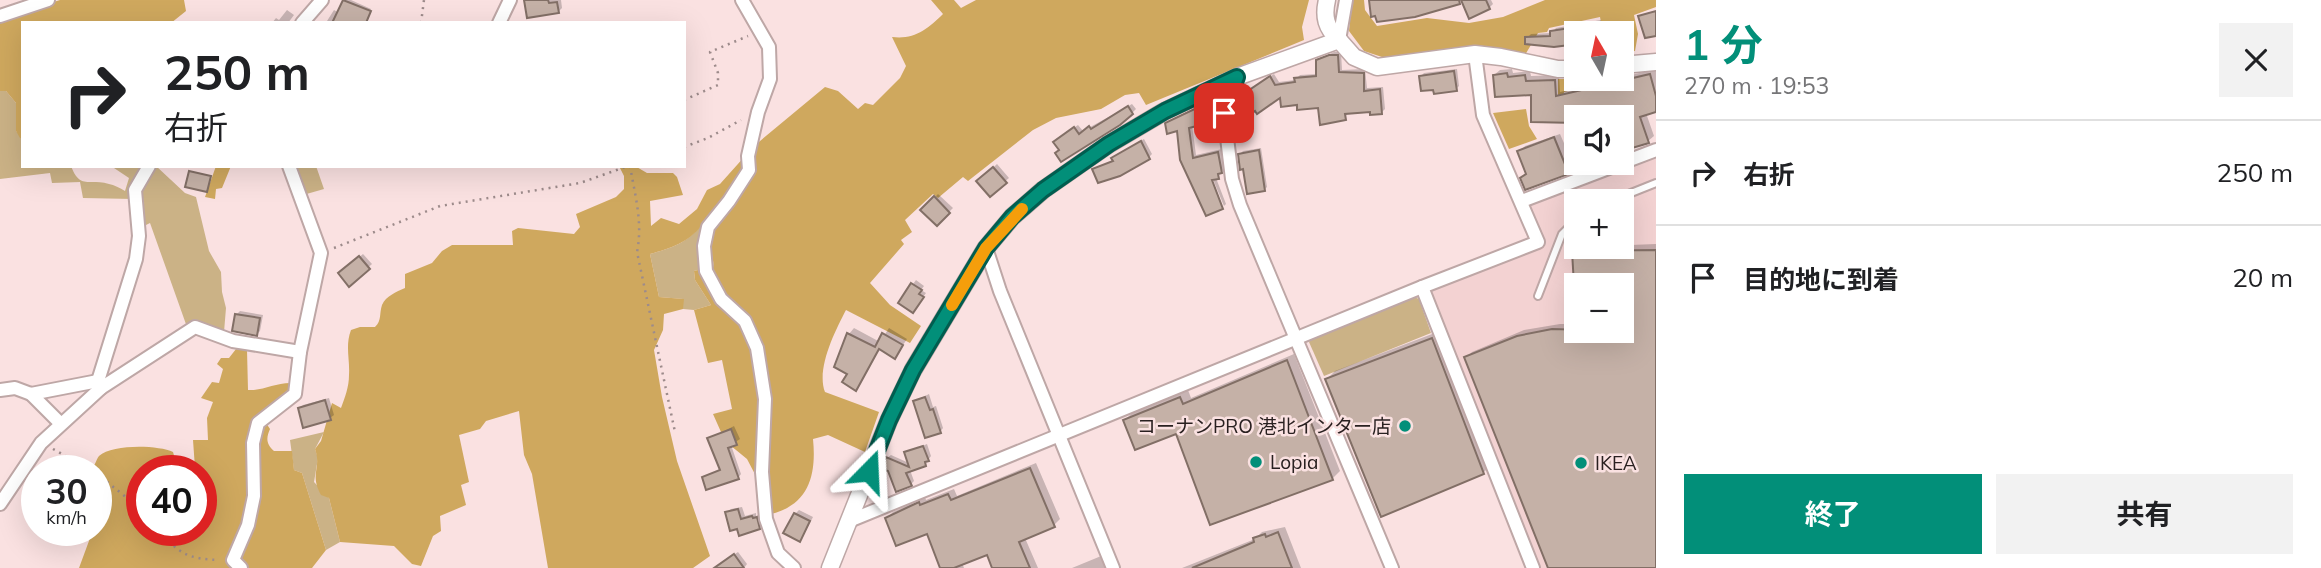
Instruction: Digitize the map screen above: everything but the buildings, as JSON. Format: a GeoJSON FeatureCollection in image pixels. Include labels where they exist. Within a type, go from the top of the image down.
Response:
{"type":"FeatureCollection","features":[{"type":"Feature","properties":{"kind":"street"},"geometry":{"type":"LineString","coordinates":[[1,15],[48,0]]}},
{"type":"Feature","properties":{"kind":"street"},"geometry":{"type":"LineString","coordinates":[[304,21],[322,0]]}},
{"type":"Feature","properties":{"kind":"street"},"geometry":{"type":"LineString","coordinates":[[500,21],[510,0]]}},
{"type":"Feature","properties":{"kind":"street"},"geometry":{"type":"LineString","coordinates":[[742,0],[769,47],[771,79],[758,112],[748,156],[749,170],[708,227],[704,247],[706,271],[721,299],[745,321],[757,348],[765,398],[762,472],[766,519],[778,553],[794,568]]}},
{"type":"Feature","properties":{"kind":"street"},"geometry":{"type":"LineString","coordinates":[[1327,0],[1324,13],[1329,30],[1354,57],[1377,67],[1475,54],[1564,69]]}},
{"type":"Feature","properties":{"kind":"street"},"geometry":{"type":"LineString","coordinates":[[1339,40],[1346,0]]}},
{"type":"Feature","properties":{"kind":"street"},"geometry":{"type":"LineString","coordinates":[[835,564],[889,420],[913,370],[986,248],[1012,217],[1043,190],[1109,144],[1165,111],[1237,77],[1339,40]]}},
{"type":"Feature","properties":{"kind":"street"},"geometry":{"type":"LineString","coordinates":[[849,521],[1538,242],[1483,115],[1475,54]]}},
{"type":"Feature","properties":{"kind":"street"},"geometry":{"type":"LineString","coordinates":[[1634,64],[1656,62]]}},
{"type":"Feature","properties":{"kind":"street"},"geometry":{"type":"LineString","coordinates":[[1237,77],[1224,113],[1232,179],[1240,205],[1392,568]]}},
{"type":"Feature","properties":{"kind":"street"},"geometry":{"type":"LineString","coordinates":[[1634,158],[1656,150]]}},
{"type":"Feature","properties":{"kind":"street"},"geometry":{"type":"LineString","coordinates":[[100,384],[136,259],[139,236],[135,190],[148,168]]}},
{"type":"Feature","properties":{"kind":"street"},"geometry":{"type":"LineString","coordinates":[[237,564],[254,496],[253,443],[258,424],[295,394],[300,352],[321,253],[290,168]]}},
{"type":"Feature","properties":{"kind":"street"},"geometry":{"type":"LineString","coordinates":[[1522,201],[1590,175]]}},
{"type":"Feature","properties":{"kind":"street"},"geometry":{"type":"LineString","coordinates":[[986,248],[1000,292],[1113,568]]}},
{"type":"Feature","properties":{"kind":"street"},"geometry":{"type":"LineString","coordinates":[[1422,287],[1534,568]]}},
{"type":"Feature","properties":{"kind":"street"},"geometry":{"type":"LineString","coordinates":[[0,504],[41,443],[100,384],[195,327],[233,341],[300,352]]}},
{"type":"Feature","properties":{"kind":"street"},"geometry":{"type":"LineString","coordinates":[[31,394],[100,384]]}},
{"type":"Feature","properties":{"kind":"street"},"geometry":{"type":"LineString","coordinates":[[0,390],[15,387],[31,394],[60,423]]}},
{"type":"Feature","properties":{"kind":"lane"},"geometry":{"type":"LineString","coordinates":[[1634,192],[1656,183]]}},
{"type":"Feature","properties":{"kind":"lane"},"geometry":{"type":"LineString","coordinates":[[1538,296],[1564,232]]}},
{"type":"Feature","properties":{"kind":"path"},"geometry":{"type":"LineString","coordinates":[[421,21],[424,0]]}},
{"type":"Feature","properties":{"kind":"path"},"geometry":{"type":"LineString","coordinates":[[686,99],[718,85],[718,73],[710,51],[760,31]]}},
{"type":"Feature","properties":{"kind":"path"},"geometry":{"type":"LineString","coordinates":[[686,147],[758,112]]}},
{"type":"Feature","properties":{"kind":"path"},"geometry":{"type":"LineString","coordinates":[[321,253],[440,206],[580,183],[623,168]]}},
{"type":"Feature","properties":{"kind":"path"},"geometry":{"type":"LineString","coordinates":[[629,168],[640,222],[641,235],[637,252],[675,432]]}},
{"type":"Feature","properties":{"kind":"path"},"geometry":{"type":"LineString","coordinates":[[41,443],[63,455]]}},
{"type":"Feature","properties":{"kind":"path"},"geometry":{"type":"LineString","coordinates":[[112,486],[126,497]]}},
{"type":"Feature","properties":{"kind":"path"},"geometry":{"type":"LineString","coordinates":[[172,546],[187,557],[237,564]]}},
{"type":"Feature","properties":{"kind":"shaded area"},"geometry":{"type":"Polygon","coordinates":[[[60,0],[184,0],[186,11],[174,21],[21,21],[21,138],[16,131],[16,103],[6,91],[0,91],[0,19],[60,0]]]}},
{"type":"Feature","properties":{"kind":"shaded area"},"geometry":{"type":"Polygon","coordinates":[[[931,0],[954,0],[961,8],[976,0],[1309,0],[1302,27],[1304,40],[1146,105],[1139,93],[1125,95],[1101,109],[1056,118],[1033,130],[968,181],[963,177],[938,198],[933,194],[905,220],[912,232],[901,240],[904,244],[870,283],[890,305],[921,326],[910,343],[846,310],[825,361],[825,392],[879,412],[865,452],[828,435],[813,439],[814,454],[810,479],[806,490],[790,507],[762,516],[758,480],[747,459],[725,441],[713,414],[732,409],[722,360],[708,363],[694,310],[711,305],[695,280],[694,271],[714,266],[712,233],[702,225],[685,241],[650,254],[659,297],[684,299],[683,309],[664,314],[663,330],[654,350],[677,461],[710,556],[693,568],[548,568],[532,474],[524,455],[519,411],[486,421],[480,429],[459,435],[469,482],[461,485],[466,505],[440,516],[441,531],[433,536],[421,566],[412,564],[394,546],[340,542],[329,498],[321,495],[316,481],[315,449],[321,441],[332,403],[341,408],[345,396],[349,379],[348,347],[351,330],[375,327],[384,302],[405,288],[405,274],[432,263],[442,251],[452,245],[513,245],[512,231],[518,228],[574,234],[580,227],[576,214],[616,197],[624,189],[624,176],[620,168],[638,168],[647,173],[673,173],[683,195],[650,201],[651,226],[661,218],[679,224],[697,209],[707,190],[720,184],[754,146],[825,87],[838,91],[858,109],[865,103],[873,105],[900,78],[906,66],[892,37],[914,35],[943,14],[931,0]]]}},
{"type":"Feature","properties":{"kind":"shaded area"},"geometry":{"type":"Polygon","coordinates":[[[1352,0],[1364,0],[1365,10],[1377,26],[1427,18],[1469,23],[1503,17],[1545,0],[1656,0],[1656,7],[1634,15],[1638,34],[1635,51],[1634,21],[1601,21],[1600,17],[1564,21],[1564,25],[1538,33],[1525,55],[1478,45],[1385,58],[1364,51],[1349,31],[1352,0]]]}},
{"type":"Feature","properties":{"kind":"shaded area"},"geometry":{"type":"Polygon","coordinates":[[[1558,79],[1564,79],[1564,91],[1568,91],[1564,92],[1563,100],[1558,100],[1558,79]]]}},
{"type":"Feature","properties":{"kind":"shaded area"},"geometry":{"type":"Polygon","coordinates":[[[0,91],[6,91],[16,103],[16,131],[21,137],[21,168],[72,168],[82,181],[102,182],[125,191],[129,178],[114,168],[145,168],[133,199],[83,198],[80,182],[52,183],[50,173],[0,179],[0,91]]]}},
{"type":"Feature","properties":{"kind":"shaded area"},"geometry":{"type":"Polygon","coordinates":[[[1526,109],[1529,126],[1537,139],[1509,149],[1493,113],[1526,109]]]}},
{"type":"Feature","properties":{"kind":"shaded area","name":"IKEA"},"geometry":{"type":"Polygon","coordinates":[[[1656,155],[1656,568],[1541,568],[1429,290],[1542,245],[1529,211],[1532,202],[1564,190],[1564,259],[1634,259],[1634,189],[1566,189],[1603,175],[1634,175],[1634,163],[1656,155]]]}},
{"type":"Feature","properties":{"kind":"shaded area"},"geometry":{"type":"Polygon","coordinates":[[[152,168],[158,168],[185,193],[196,197],[209,251],[221,272],[226,308],[224,332],[187,327],[150,223],[142,227],[137,191],[152,168]]]}},
{"type":"Feature","properties":{"kind":"shaded area"},"geometry":{"type":"Polygon","coordinates":[[[215,168],[230,168],[222,188],[216,189],[215,199],[205,197],[215,168]]]}},
{"type":"Feature","properties":{"kind":"shaded area"},"geometry":{"type":"Polygon","coordinates":[[[294,168],[317,168],[324,189],[303,195],[294,168]]]}},
{"type":"Feature","properties":{"kind":"shaded area"},"geometry":{"type":"Polygon","coordinates":[[[702,224],[713,233],[711,250],[714,266],[694,271],[695,280],[711,305],[694,310],[683,309],[683,299],[659,297],[650,254],[685,240],[702,224]]]}},
{"type":"Feature","properties":{"kind":"shaded area"},"geometry":{"type":"Polygon","coordinates":[[[1412,296],[1419,299],[1431,333],[1324,376],[1309,342],[1314,335],[1412,296]]]}},
{"type":"Feature","properties":{"kind":"shaded area"},"geometry":{"type":"Polygon","coordinates":[[[236,349],[247,350],[248,390],[293,383],[293,393],[262,417],[270,429],[269,446],[274,451],[292,451],[294,470],[302,473],[326,550],[312,568],[79,568],[87,546],[112,546],[112,455],[100,455],[114,449],[146,447],[173,452],[174,455],[126,455],[126,546],[217,546],[217,455],[194,455],[193,440],[208,440],[207,418],[213,402],[201,398],[212,382],[219,383],[223,369],[217,364],[221,358],[229,358],[236,349]]]}},
{"type":"Feature","properties":{"kind":"shaded area"},"geometry":{"type":"Polygon","coordinates":[[[324,432],[315,449],[318,458],[314,482],[329,498],[340,542],[326,550],[302,473],[294,470],[290,440],[324,432]]]}},
{"type":"Feature","properties":{"kind":"slow traffic"},"geometry":{"type":"LineString","coordinates":[[952,305],[986,248],[1022,209]]}},
{"type":"Feature","properties":{"kind":"place","name":"コーナンPRO 港北インター店"},"geometry":{"type":"Point","coordinates":[1405,426]}},
{"type":"Feature","properties":{"kind":"place","name":"Lopia"},"geometry":{"type":"Point","coordinates":[1256,462]}},
{"type":"Feature","properties":{"kind":"place","name":"IKEA"},"geometry":{"type":"Point","coordinates":[1581,463]}},
{"type":"Feature","properties":{"kind":"route"},"geometry":{"type":"LineString","coordinates":[[869,471],[889,420],[933,334],[986,248],[1012,217],[1043,190],[1109,144],[1165,111],[1237,77],[1224,113]]}}]}
